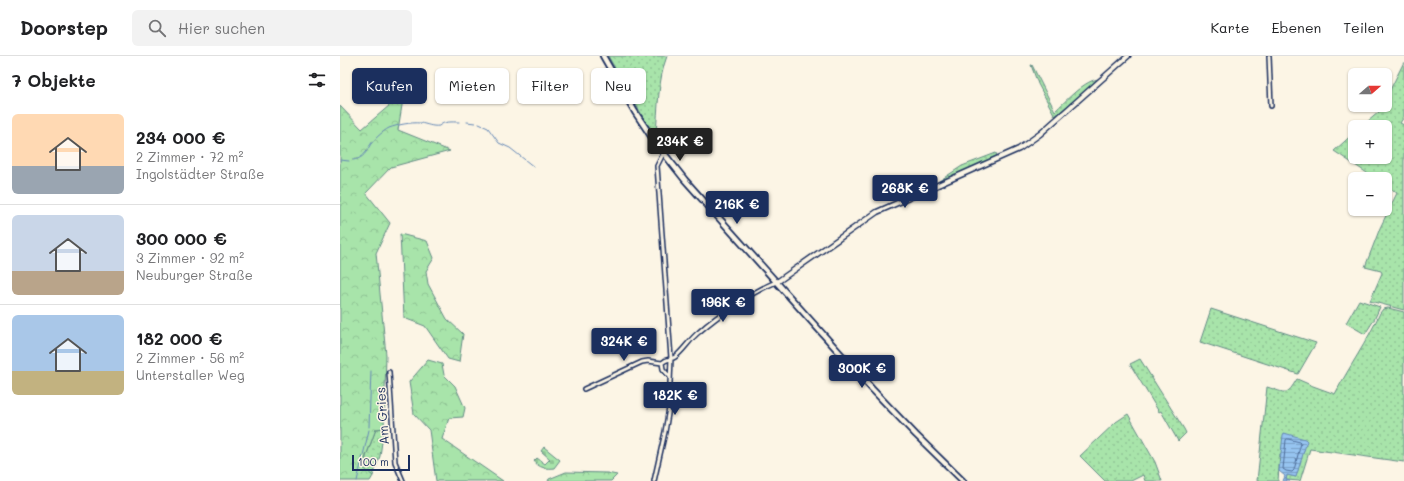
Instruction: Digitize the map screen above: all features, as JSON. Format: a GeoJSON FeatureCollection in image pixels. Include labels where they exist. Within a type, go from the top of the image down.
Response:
{"type":"FeatureCollection","features":[{"type":"Feature","properties":{"kind":"main road"},"geometry":{"type":"LineString","coordinates":[[603,56],[635,112],[663,154],[685,180],[894,412],[963,481]]}},
{"type":"Feature","properties":{"kind":"street"},"geometry":{"type":"LineString","coordinates":[[662,363],[666,359],[675,357],[690,340],[714,320],[746,298],[777,282],[877,212],[1020,149],[1034,139],[1128,56]]}},
{"type":"Feature","properties":{"kind":"street"},"geometry":{"type":"LineString","coordinates":[[1269,56],[1271,106]]}},
{"type":"Feature","properties":{"kind":"street"},"geometry":{"type":"LineString","coordinates":[[654,481],[667,420],[671,358],[657,166],[663,154]]}},
{"type":"Feature","properties":{"kind":"street"},"geometry":{"type":"LineString","coordinates":[[584,389],[648,360],[662,363]]}},
{"type":"Feature","properties":{"kind":"street"},"geometry":{"type":"LineString","coordinates":[[662,363],[663,369],[670,377]]}},
{"type":"Feature","properties":{"kind":"street","name":"Am Gries"},"geometry":{"type":"LineString","coordinates":[[389,372],[395,462],[403,481]]}},
{"type":"Feature","properties":{"kind":"green space"},"geometry":{"type":"Polygon","coordinates":[[[608,56],[667,56],[660,84],[656,134],[654,135],[635,104],[646,104],[646,68],[615,68],[608,56]]]}},
{"type":"Feature","properties":{"kind":"green space"},"geometry":{"type":"Polygon","coordinates":[[[1404,62],[1404,117],[1400,123],[1404,125],[1404,310],[1370,301],[1382,273],[1381,271],[1365,267],[1386,216],[1392,216],[1392,203],[1397,193],[1392,190],[1392,172],[1366,172],[1354,164],[1392,164],[1392,120],[1369,120],[1379,112],[1392,112],[1392,86],[1404,62]]]}},
{"type":"Feature","properties":{"kind":"green space"},"geometry":{"type":"Polygon","coordinates":[[[1031,65],[1055,111],[1082,86],[1094,80],[1100,79],[1055,116],[1038,84],[1031,65]]]}},
{"type":"Feature","properties":{"kind":"green space"},"geometry":{"type":"Polygon","coordinates":[[[391,104],[402,104],[398,130],[450,151],[391,167],[366,193],[390,223],[376,253],[386,355],[384,428],[376,429],[362,467],[373,476],[370,481],[340,481],[340,106],[362,129],[391,104]]]}},
{"type":"Feature","properties":{"kind":"green space"},"geometry":{"type":"Polygon","coordinates":[[[1348,138],[1348,160],[1334,151],[1348,138]]]}},
{"type":"Feature","properties":{"kind":"green space"},"geometry":{"type":"Polygon","coordinates":[[[996,153],[997,157],[936,183],[962,166],[996,153]]]}},
{"type":"Feature","properties":{"kind":"green space"},"geometry":{"type":"Polygon","coordinates":[[[400,234],[427,241],[434,258],[426,271],[428,284],[447,319],[463,334],[459,362],[448,359],[425,326],[404,318],[400,234]]]}},
{"type":"Feature","properties":{"kind":"green space"},"geometry":{"type":"Polygon","coordinates":[[[1359,300],[1380,307],[1365,334],[1346,323],[1359,300]]]}},
{"type":"Feature","properties":{"kind":"green space"},"geometry":{"type":"Polygon","coordinates":[[[1388,308],[1404,312],[1404,462],[1310,449],[1300,481],[1286,480],[1287,475],[1296,477],[1280,454],[1278,481],[1257,481],[1267,387],[1285,392],[1290,389],[1297,379],[1335,394],[1380,313],[1383,309],[1388,308]]]}},
{"type":"Feature","properties":{"kind":"green space"},"geometry":{"type":"Polygon","coordinates":[[[1211,309],[1316,343],[1298,374],[1200,342],[1211,309]]]}},
{"type":"Feature","properties":{"kind":"green space"},"geometry":{"type":"Polygon","coordinates":[[[1140,359],[1186,433],[1178,441],[1161,411],[1159,412],[1130,364],[1140,359]]]}},
{"type":"Feature","properties":{"kind":"green space"},"geometry":{"type":"Polygon","coordinates":[[[428,360],[442,364],[444,375],[455,386],[465,408],[463,417],[449,418],[442,439],[503,481],[436,481],[429,430],[414,414],[409,382],[428,360]]]}},
{"type":"Feature","properties":{"kind":"green space"},"geometry":{"type":"Polygon","coordinates":[[[1128,414],[1155,462],[1162,481],[1145,481],[1143,475],[1131,481],[1105,481],[1080,456],[1116,422],[1128,414]]]}},
{"type":"Feature","properties":{"kind":"green space"},"geometry":{"type":"Polygon","coordinates":[[[384,428],[380,456],[373,476],[362,468],[376,429],[384,428]]]}},
{"type":"Feature","properties":{"kind":"green space"},"geometry":{"type":"Polygon","coordinates":[[[544,447],[560,460],[554,468],[543,468],[534,461],[537,458],[545,464],[550,459],[541,451],[544,447]]]}},
{"type":"Feature","properties":{"kind":"green space"},"geometry":{"type":"Polygon","coordinates":[[[566,472],[607,473],[617,475],[611,481],[548,481],[549,479],[566,472]]]}},
{"type":"Feature","properties":{"kind":"water"},"geometry":{"type":"Polygon","coordinates":[[[1284,433],[1305,439],[1307,441],[1296,477],[1287,475],[1286,480],[1290,481],[1283,481],[1285,476],[1279,471],[1284,433]]]}},
{"type":"Feature","properties":{"kind":"waterway"},"geometry":{"type":"LineString","coordinates":[[353,160],[362,156],[375,139],[389,128],[412,123],[439,126],[441,124],[459,122]]}},
{"type":"Feature","properties":{"kind":"waterway"},"geometry":{"type":"LineString","coordinates":[[467,122],[475,123]]}},
{"type":"Feature","properties":{"kind":"waterway"},"geometry":{"type":"LineString","coordinates":[[479,124],[488,128],[499,143],[510,148],[534,167]]}},
{"type":"Feature","properties":{"kind":"waterway"},"geometry":{"type":"LineString","coordinates":[[340,160],[349,161]]}},
{"type":"Feature","properties":{"kind":"waterway"},"geometry":{"type":"LineString","coordinates":[[369,427],[371,371]]}},
{"type":"Feature","properties":{"kind":"waterway"},"geometry":{"type":"LineString","coordinates":[[357,481],[369,430]]}}]}
